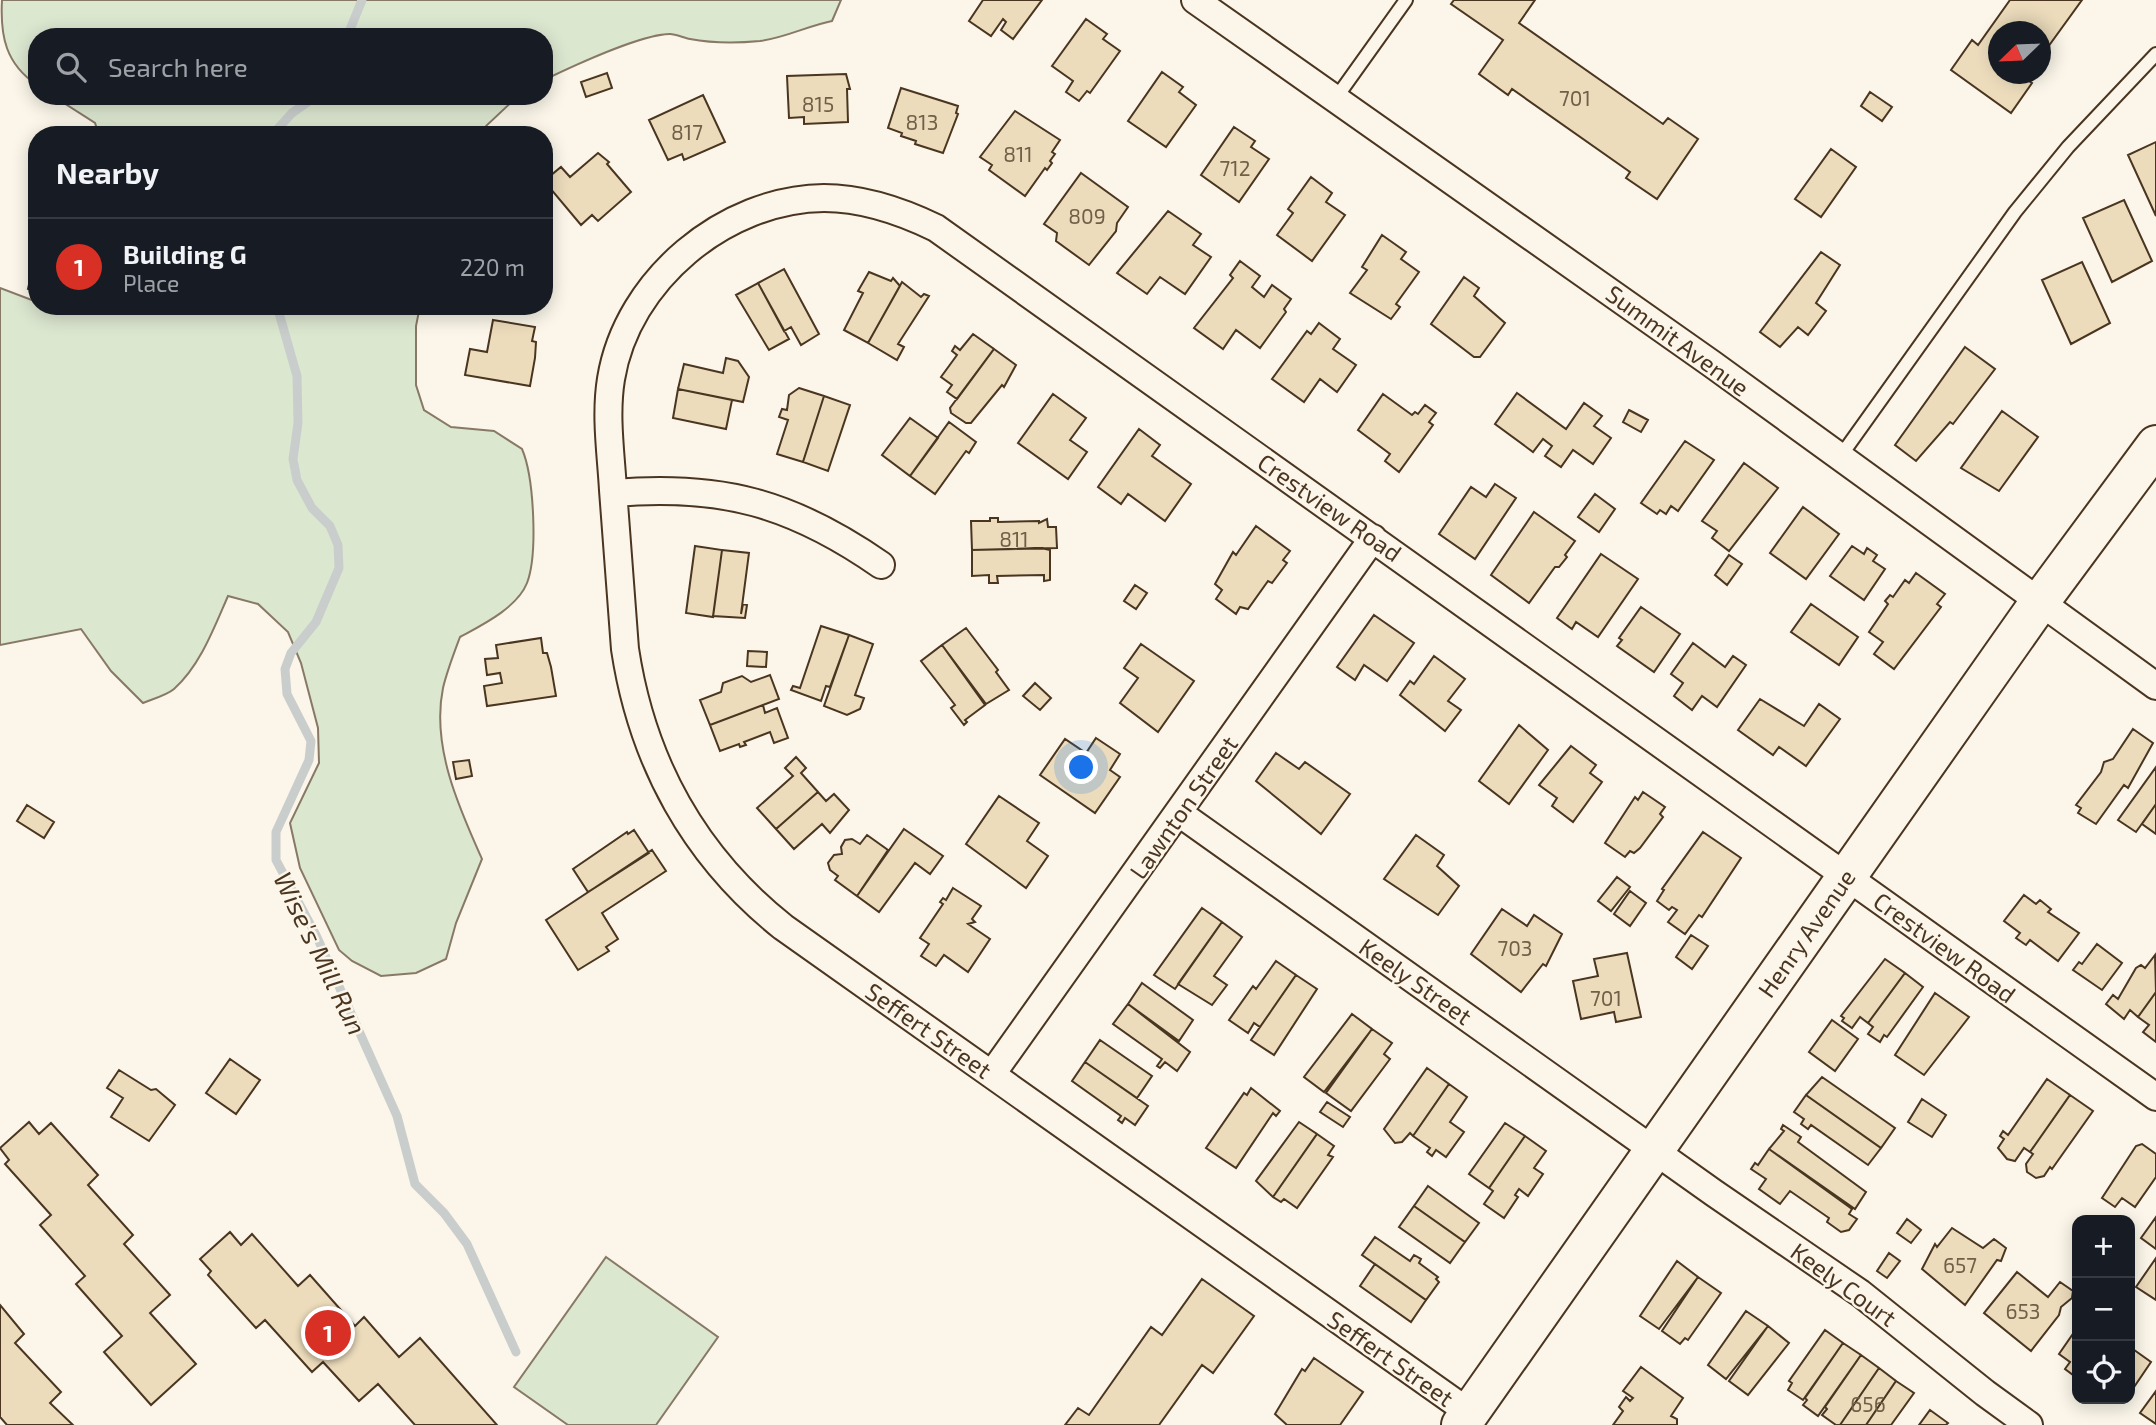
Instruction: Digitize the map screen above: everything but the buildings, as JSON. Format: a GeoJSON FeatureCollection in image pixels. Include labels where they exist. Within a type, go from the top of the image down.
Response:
{"type":"FeatureCollection","features":[{"type":"Feature","properties":{"kind":"main road","name":"Henry Avenue"},"geometry":{"type":"LineString","coordinates":[[1465,1419],[2039,603],[2156,445]]}},
{"type":"Feature","properties":{"kind":"street","name":"Summit Avenue"},"geometry":{"type":"LineString","coordinates":[[1195,0],[1840,457],[2156,685]]}},
{"type":"Feature","properties":{"kind":"street","name":"Crestview Road"},"geometry":{"type":"LineString","coordinates":[[614,494],[608,421],[611,379],[623,339],[641,303],[680,257],[731,222],[788,202],[824,198],[881,206],[936,228],[2156,1097]]}},
{"type":"Feature","properties":{"kind":"street"},"geometry":{"type":"LineString","coordinates":[[614,494],[659,489],[696,490],[754,502],[830,532],[881,565]]}},
{"type":"Feature","properties":{"kind":"street","name":"Seffert Street"},"geometry":{"type":"LineString","coordinates":[[614,494],[625,649],[631,686],[650,751],[686,821],[724,873],[766,913],[992,1074],[1465,1419]]}},
{"type":"Feature","properties":{"kind":"street","name":"Lawnton Street"},"geometry":{"type":"LineString","coordinates":[[992,1074],[1373,538]]}},
{"type":"Feature","properties":{"kind":"street","name":"Keely Street"},"geometry":{"type":"LineString","coordinates":[[1179,813],[1653,1150]]}},
{"type":"Feature","properties":{"kind":"street","name":"Keely Court"},"geometry":{"type":"LineString","coordinates":[[1653,1150],[1860,1293],[1984,1393],[2029,1425]]}},
{"type":"Feature","properties":{"kind":"lane"},"geometry":{"type":"LineString","coordinates":[[1336,98],[1406,0]]}},
{"type":"Feature","properties":{"kind":"lane"},"geometry":{"type":"LineString","coordinates":[[1840,457],[2015,212],[2068,148],[2156,54]]}},
{"type":"Feature","properties":{"kind":"green space"},"geometry":{"type":"Polygon","coordinates":[[[2,0],[841,0],[832,21],[778,37],[760,41],[725,42],[672,34],[658,35],[607,52],[553,76],[553,28],[28,28],[28,78],[12,59],[2,26],[2,0]]]}},
{"type":"Feature","properties":{"kind":"green space"},"geometry":{"type":"Polygon","coordinates":[[[67,105],[508,105],[486,126],[96,126],[67,105]]]}},
{"type":"Feature","properties":{"kind":"green space"},"geometry":{"type":"Polygon","coordinates":[[[0,288],[28,299],[28,315],[418,315],[416,385],[424,410],[451,427],[494,431],[522,449],[532,496],[533,516],[533,554],[527,583],[507,608],[460,637],[443,688],[440,710],[449,776],[482,859],[456,923],[446,959],[416,973],[381,976],[352,961],[339,950],[300,868],[290,823],[319,763],[318,728],[301,663],[288,632],[258,604],[228,596],[206,646],[183,680],[171,691],[143,703],[111,671],[81,629],[0,645],[0,288]]]}},
{"type":"Feature","properties":{"kind":"green space"},"geometry":{"type":"Polygon","coordinates":[[[606,1257],[718,1337],[656,1425],[568,1425],[514,1387],[606,1257]]]}},
{"type":"Feature","properties":{"kind":"waterway","name":"Wise's Mill Run"},"geometry":{"type":"LineString","coordinates":[[351,28],[362,0]]}},
{"type":"Feature","properties":{"kind":"waterway","name":"Wise's Mill Run"},"geometry":{"type":"LineString","coordinates":[[280,126],[303,105]]}},
{"type":"Feature","properties":{"kind":"waterway","name":"Wise's Mill Run"},"geometry":{"type":"LineString","coordinates":[[280,315],[297,376],[298,423],[293,459],[297,480],[312,508],[330,526],[338,545],[339,568],[316,622],[291,653],[285,669],[287,694],[311,741],[309,760],[276,832],[276,860],[316,935],[397,1116],[415,1184],[444,1213],[467,1244],[516,1352]]}},
{"type":"Feature","properties":{"kind":"place","name":"Building G"},"geometry":{"type":"Point","coordinates":[328,1333]}}]}
